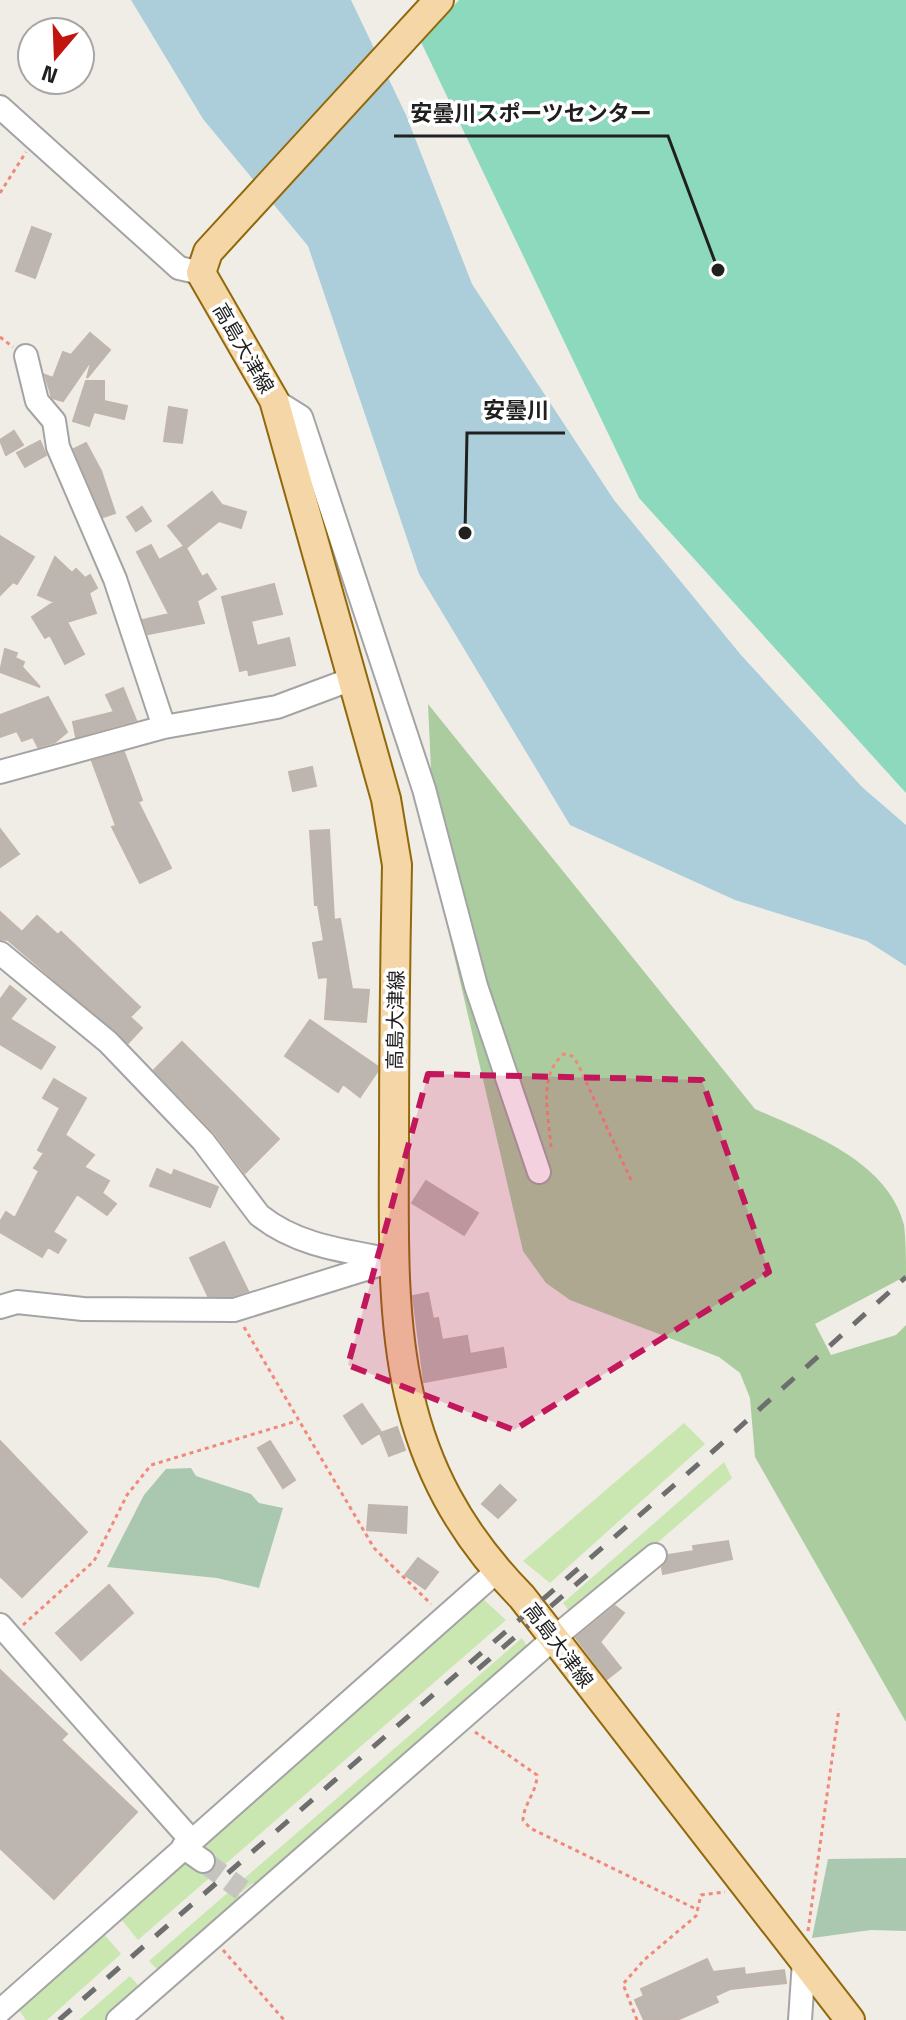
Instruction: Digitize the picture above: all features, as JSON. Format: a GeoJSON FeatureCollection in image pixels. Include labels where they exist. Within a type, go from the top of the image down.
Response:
{"type":"FeatureCollection","features":[{"type":"Feature","properties":{"kind":"main road"},"geometry":{"type":"LineString","coordinates":[[205,262],[438,1]]}},
{"type":"Feature","properties":{"kind":"main road","name":"高島大津線"},"geometry":{"type":"LineString","coordinates":[[205,262],[274,400],[386,799],[397,865],[393,1260],[397,1340],[404,1383],[418,1433],[443,1492],[497,1571],[522,1597],[850,2020]]}},
{"type":"Feature","properties":{"kind":"street"},"geometry":{"type":"LineString","coordinates":[[0,107],[179,268],[205,262]]}},
{"type":"Feature","properties":{"kind":"street"},"geometry":{"type":"LineString","coordinates":[[26,356],[37,401],[54,421],[58,447],[115,579],[164,727]]}},
{"type":"Feature","properties":{"kind":"street"},"geometry":{"type":"LineString","coordinates":[[274,400],[301,417],[424,789],[476,986],[539,1172]]}},
{"type":"Feature","properties":{"kind":"street"},"geometry":{"type":"LineString","coordinates":[[0,772],[55,754],[164,727],[277,707],[352,679]]}},
{"type":"Feature","properties":{"kind":"street"},"geometry":{"type":"LineString","coordinates":[[0,953],[108,1042],[203,1141],[259,1215],[269,1223],[309,1244],[393,1260]]}},
{"type":"Feature","properties":{"kind":"street"},"geometry":{"type":"LineString","coordinates":[[0,1307],[17,1302],[83,1309],[234,1310],[393,1260]]}},
{"type":"Feature","properties":{"kind":"street"},"geometry":{"type":"LineString","coordinates":[[118,2020],[212,1938],[248,1896],[655,1555]]}},
{"type":"Feature","properties":{"kind":"street"},"geometry":{"type":"LineString","coordinates":[[0,2011],[497,1571]]}},
{"type":"Feature","properties":{"kind":"street"},"geometry":{"type":"LineString","coordinates":[[5,1630],[203,1861]]}},
{"type":"Feature","properties":{"kind":"street"},"geometry":{"type":"LineString","coordinates":[[800,2020],[804,1961]]}},
{"type":"Feature","properties":{"kind":"path"},"geometry":{"type":"LineString","coordinates":[[0,193],[35,139]]}},
{"type":"Feature","properties":{"kind":"path"},"geometry":{"type":"LineString","coordinates":[[539,1172],[552,1155],[546,1090],[552,1067],[564,1054],[572,1056],[578,1064],[631,1180]]}},
{"type":"Feature","properties":{"kind":"path"},"geometry":{"type":"LineString","coordinates":[[234,1310],[374,1548],[445,1618]]}},
{"type":"Feature","properties":{"kind":"path"},"geometry":{"type":"LineString","coordinates":[[5,1630],[94,1561],[127,1495],[151,1465],[297,1421]]}},
{"type":"Feature","properties":{"kind":"path"},"geometry":{"type":"LineString","coordinates":[[804,1961],[839,1709]]}},
{"type":"Feature","properties":{"kind":"path"},"geometry":{"type":"LineString","coordinates":[[460,1721],[537,1775],[537,1786],[524,1808],[523,1820],[530,1828],[698,1910]]}},
{"type":"Feature","properties":{"kind":"path"},"geometry":{"type":"LineString","coordinates":[[637,2020],[623,1984],[644,1960],[696,1916],[701,1895],[731,1892],[743,1885]]}},
{"type":"Feature","properties":{"kind":"path"},"geometry":{"type":"LineString","coordinates":[[212,1938],[284,2020]]}},
{"type":"Feature","properties":{"kind":"highlighted area"},"geometry":{"type":"Polygon","coordinates":[[[428,1074],[702,1080],[769,1272],[514,1430],[348,1365],[428,1074]]]}},
{"type":"Feature","properties":{"kind":"green space"},"geometry":{"type":"Polygon","coordinates":[[[459,0],[906,0],[906,793],[639,498],[421,42],[459,0]]]}},
{"type":"Feature","properties":{"kind":"green space"},"geometry":{"type":"Polygon","coordinates":[[[428,704],[755,1109],[844,1152],[882,1183],[895,1203],[904,1225],[906,1276],[815,1324],[831,1355],[896,1335],[906,1325],[906,1722],[755,1457],[750,1398],[740,1373],[719,1357],[570,1300],[546,1283],[523,1251],[436,878],[428,704]]]}},
{"type":"Feature","properties":{"kind":"green space"},"geometry":{"type":"Polygon","coordinates":[[[684,1423],[705,1444],[550,1583],[523,1561],[684,1423]]]}},
{"type":"Feature","properties":{"kind":"green space"},"geometry":{"type":"Polygon","coordinates":[[[724,1462],[732,1478],[573,1616],[563,1603],[724,1462]]]}},
{"type":"Feature","properties":{"kind":"green space"},"geometry":{"type":"Polygon","coordinates":[[[191,1468],[196,1476],[251,1494],[259,1503],[283,1508],[259,1588],[217,1578],[107,1567],[144,1495],[166,1469],[191,1468]]]}},
{"type":"Feature","properties":{"kind":"green space"},"geometry":{"type":"Polygon","coordinates":[[[483,1599],[506,1620],[138,1940],[121,1919],[483,1599]]]}},
{"type":"Feature","properties":{"kind":"green space"},"geometry":{"type":"Polygon","coordinates":[[[522,1638],[531,1653],[259,1891],[253,1883],[239,1894],[242,1905],[163,1975],[149,1961],[522,1638]]]}},
{"type":"Feature","properties":{"kind":"green space"},"geometry":{"type":"Polygon","coordinates":[[[906,1858],[906,1931],[871,1930],[812,1938],[828,1859],[906,1858]]]}},
{"type":"Feature","properties":{"kind":"green space"},"geometry":{"type":"Polygon","coordinates":[[[102,1932],[121,1954],[47,2020],[26,2020],[18,2009],[102,1932]]]}},
{"type":"Feature","properties":{"kind":"green space"},"geometry":{"type":"Polygon","coordinates":[[[130,1976],[143,1991],[110,2020],[79,2020],[130,1976]]]}},
{"type":"Feature","properties":{"kind":"water"},"geometry":{"type":"Polygon","coordinates":[[[131,0],[351,0],[406,115],[472,284],[614,500],[741,655],[862,787],[906,825],[906,966],[867,941],[735,900],[570,825],[419,574],[308,246],[203,119],[131,0]]]}},
{"type":"Feature","properties":{"kind":"building"},"geometry":{"type":"Polygon","coordinates":[[[32,227],[51,234],[35,278],[16,271],[32,227]]]}},
{"type":"Feature","properties":{"kind":"building"},"geometry":{"type":"Polygon","coordinates":[[[90,333],[110,350],[87,378],[92,359],[63,401],[52,398],[45,375],[53,378],[63,352],[71,355],[90,333]]]}},
{"type":"Feature","properties":{"kind":"building"},"geometry":{"type":"Polygon","coordinates":[[[86,381],[104,381],[104,401],[127,406],[124,419],[94,412],[89,426],[73,421],[86,381]]]}},
{"type":"Feature","properties":{"kind":"building"},"geometry":{"type":"Polygon","coordinates":[[[169,407],[187,410],[182,443],[164,441],[169,407]]]}},
{"type":"Feature","properties":{"kind":"building"},"geometry":{"type":"Polygon","coordinates":[[[14,431],[23,445],[6,455],[0,440],[14,431]]]}},
{"type":"Feature","properties":{"kind":"building"},"geometry":{"type":"Polygon","coordinates":[[[40,441],[46,455],[25,467],[17,453],[40,441]]]}},
{"type":"Feature","properties":{"kind":"building"},"geometry":{"type":"Polygon","coordinates":[[[86,443],[101,471],[115,513],[103,517],[74,449],[86,443]]]}},
{"type":"Feature","properties":{"kind":"building"},"geometry":{"type":"Polygon","coordinates":[[[212,492],[222,505],[246,512],[241,528],[219,521],[186,548],[202,577],[207,574],[216,589],[197,601],[204,623],[148,634],[143,620],[169,614],[137,552],[151,545],[159,560],[184,546],[168,526],[212,492]]]}},
{"type":"Feature","properties":{"kind":"building"},"geometry":{"type":"Polygon","coordinates":[[[142,507],[151,521],[136,531],[127,517],[142,507]]]}},
{"type":"Feature","properties":{"kind":"building"},"geometry":{"type":"Polygon","coordinates":[[[0,536],[34,557],[17,584],[13,582],[0,595],[0,536]]]}},
{"type":"Feature","properties":{"kind":"building"},"geometry":{"type":"Polygon","coordinates":[[[55,557],[72,573],[76,569],[85,578],[90,575],[97,588],[89,593],[96,613],[67,622],[84,654],[65,664],[50,635],[45,638],[32,617],[54,602],[38,595],[55,557]]]}},
{"type":"Feature","properties":{"kind":"building"},"geometry":{"type":"Polygon","coordinates":[[[274,584],[282,614],[251,621],[257,646],[289,638],[295,665],[249,675],[248,669],[240,671],[222,597],[274,584]]]}},
{"type":"Feature","properties":{"kind":"building"},"geometry":{"type":"Polygon","coordinates":[[[5,649],[17,653],[15,658],[24,662],[22,667],[40,687],[0,672],[5,649]]]}},
{"type":"Feature","properties":{"kind":"building"},"geometry":{"type":"Polygon","coordinates":[[[123,688],[136,720],[76,737],[73,722],[114,712],[106,695],[123,688]]]}},
{"type":"Feature","properties":{"kind":"building"},"geometry":{"type":"Polygon","coordinates":[[[48,697],[67,732],[55,742],[38,747],[33,737],[22,741],[17,731],[0,737],[0,715],[48,697]]]}},
{"type":"Feature","properties":{"kind":"building"},"geometry":{"type":"Polygon","coordinates":[[[124,752],[142,800],[138,802],[171,868],[140,883],[112,827],[116,826],[92,761],[124,752]]]}},
{"type":"Feature","properties":{"kind":"building"},"geometry":{"type":"Polygon","coordinates":[[[312,767],[316,786],[293,791],[289,772],[312,767]]]}},
{"type":"Feature","properties":{"kind":"building"},"geometry":{"type":"Polygon","coordinates":[[[0,829],[19,854],[0,867],[0,829]]]}},
{"type":"Feature","properties":{"kind":"building"},"geometry":{"type":"Polygon","coordinates":[[[329,830],[334,920],[340,919],[352,989],[369,990],[366,1022],[325,1019],[328,977],[319,978],[313,943],[324,941],[318,905],[315,905],[310,831],[329,830]]]}},
{"type":"Feature","properties":{"kind":"building"},"geometry":{"type":"Polygon","coordinates":[[[0,912],[22,932],[37,916],[58,935],[61,932],[140,1007],[130,1017],[142,1028],[128,1043],[8,940],[0,939],[0,912]]]}},
{"type":"Feature","properties":{"kind":"building"},"geometry":{"type":"Polygon","coordinates":[[[10,986],[26,999],[10,1019],[55,1047],[41,1069],[0,1044],[0,1000],[10,986]]]}},
{"type":"Feature","properties":{"kind":"building"},"geometry":{"type":"Polygon","coordinates":[[[310,1020],[377,1066],[377,1072],[360,1097],[343,1084],[338,1092],[285,1056],[310,1020]]]}},
{"type":"Feature","properties":{"kind":"building"},"geometry":{"type":"Polygon","coordinates":[[[182,1042],[279,1139],[245,1173],[213,1131],[154,1070],[182,1042]]]}},
{"type":"Feature","properties":{"kind":"building"},"geometry":{"type":"Polygon","coordinates":[[[54,1079],[86,1098],[65,1135],[94,1155],[84,1167],[109,1181],[102,1193],[116,1204],[107,1215],[77,1194],[53,1232],[66,1240],[58,1253],[48,1247],[42,1257],[0,1232],[0,1222],[6,1212],[15,1218],[39,1171],[34,1168],[44,1153],[38,1150],[60,1108],[43,1098],[54,1079]]]}},
{"type":"Feature","properties":{"kind":"building"},"geometry":{"type":"Polygon","coordinates":[[[157,1169],[172,1176],[174,1170],[218,1187],[210,1207],[150,1186],[157,1169]]]}},
{"type":"Feature","properties":{"kind":"building"},"geometry":{"type":"Polygon","coordinates":[[[426,1181],[478,1213],[464,1235],[412,1203],[426,1181]]]}},
{"type":"Feature","properties":{"kind":"building"},"geometry":{"type":"Polygon","coordinates":[[[224,1242],[248,1291],[232,1296],[208,1296],[190,1258],[224,1242]]]}},
{"type":"Feature","properties":{"kind":"building"},"geometry":{"type":"Polygon","coordinates":[[[428,1293],[433,1319],[438,1318],[442,1340],[467,1336],[470,1354],[503,1348],[506,1367],[424,1382],[413,1296],[428,1293]]]}},
{"type":"Feature","properties":{"kind":"building"},"geometry":{"type":"Polygon","coordinates":[[[362,1404],[381,1432],[362,1444],[344,1416],[362,1404]]]}},
{"type":"Feature","properties":{"kind":"building"},"geometry":{"type":"Polygon","coordinates":[[[397,1427],[405,1450],[389,1456],[380,1433],[397,1427]]]}},
{"type":"Feature","properties":{"kind":"building"},"geometry":{"type":"Polygon","coordinates":[[[0,1441],[87,1532],[22,1597],[0,1576],[0,1441]]]}},
{"type":"Feature","properties":{"kind":"building"},"geometry":{"type":"Polygon","coordinates":[[[270,1441],[295,1480],[283,1488],[258,1448],[270,1441]]]}},
{"type":"Feature","properties":{"kind":"building"},"geometry":{"type":"Polygon","coordinates":[[[500,1485],[516,1500],[498,1518],[482,1504],[500,1485]]]}},
{"type":"Feature","properties":{"kind":"building"},"geometry":{"type":"Polygon","coordinates":[[[369,1505],[407,1507],[406,1533],[367,1530],[369,1505]]]}},
{"type":"Feature","properties":{"kind":"building"},"geometry":{"type":"Polygon","coordinates":[[[728,1541],[732,1559],[663,1574],[662,1568],[669,1555],[694,1551],[693,1546],[728,1541]]]}},
{"type":"Feature","properties":{"kind":"building"},"geometry":{"type":"Polygon","coordinates":[[[418,1558],[438,1572],[425,1589],[405,1575],[418,1558]]]}},
{"type":"Feature","properties":{"kind":"building"},"geometry":{"type":"Polygon","coordinates":[[[109,1585],[133,1613],[81,1660],[56,1633],[109,1585]]]}},
{"type":"Feature","properties":{"kind":"building"},"geometry":{"type":"Polygon","coordinates":[[[615,1606],[624,1613],[600,1642],[621,1668],[607,1679],[576,1638],[615,1606]]]}},
{"type":"Feature","properties":{"kind":"building"},"geometry":{"type":"Polygon","coordinates":[[[0,1670],[67,1734],[61,1740],[137,1812],[54,1899],[0,1848],[0,1670]]]}},
{"type":"Feature","properties":{"kind":"building"},"geometry":{"type":"Polygon","coordinates":[[[707,1959],[713,1972],[744,1968],[745,1975],[784,1970],[786,1983],[730,1989],[715,1996],[718,2002],[677,2020],[644,2020],[635,2000],[644,1996],[641,1989],[707,1959]]]}},
{"type":"Feature","properties":{"kind":"tunnel"},"geometry":{"type":"LineString","coordinates":[[203,1861],[242,1890]]}},
{"type":"Feature","properties":{"kind":"railway"},"geometry":{"type":"LineString","coordinates":[[59,2020],[711,1453],[906,1277]]}},
{"type":"Feature","properties":{"kind":"railway"},"geometry":{"type":"LineString","coordinates":[[478,1669],[587,1575]]}},
{"type":"Feature","properties":{"kind":"place","name":"安曇川スポーツセンター"},"geometry":{"type":"Point","coordinates":[718,270]}},
{"type":"Feature","properties":{"kind":"place","name":"安曇川"},"geometry":{"type":"Point","coordinates":[465,533]}}]}
